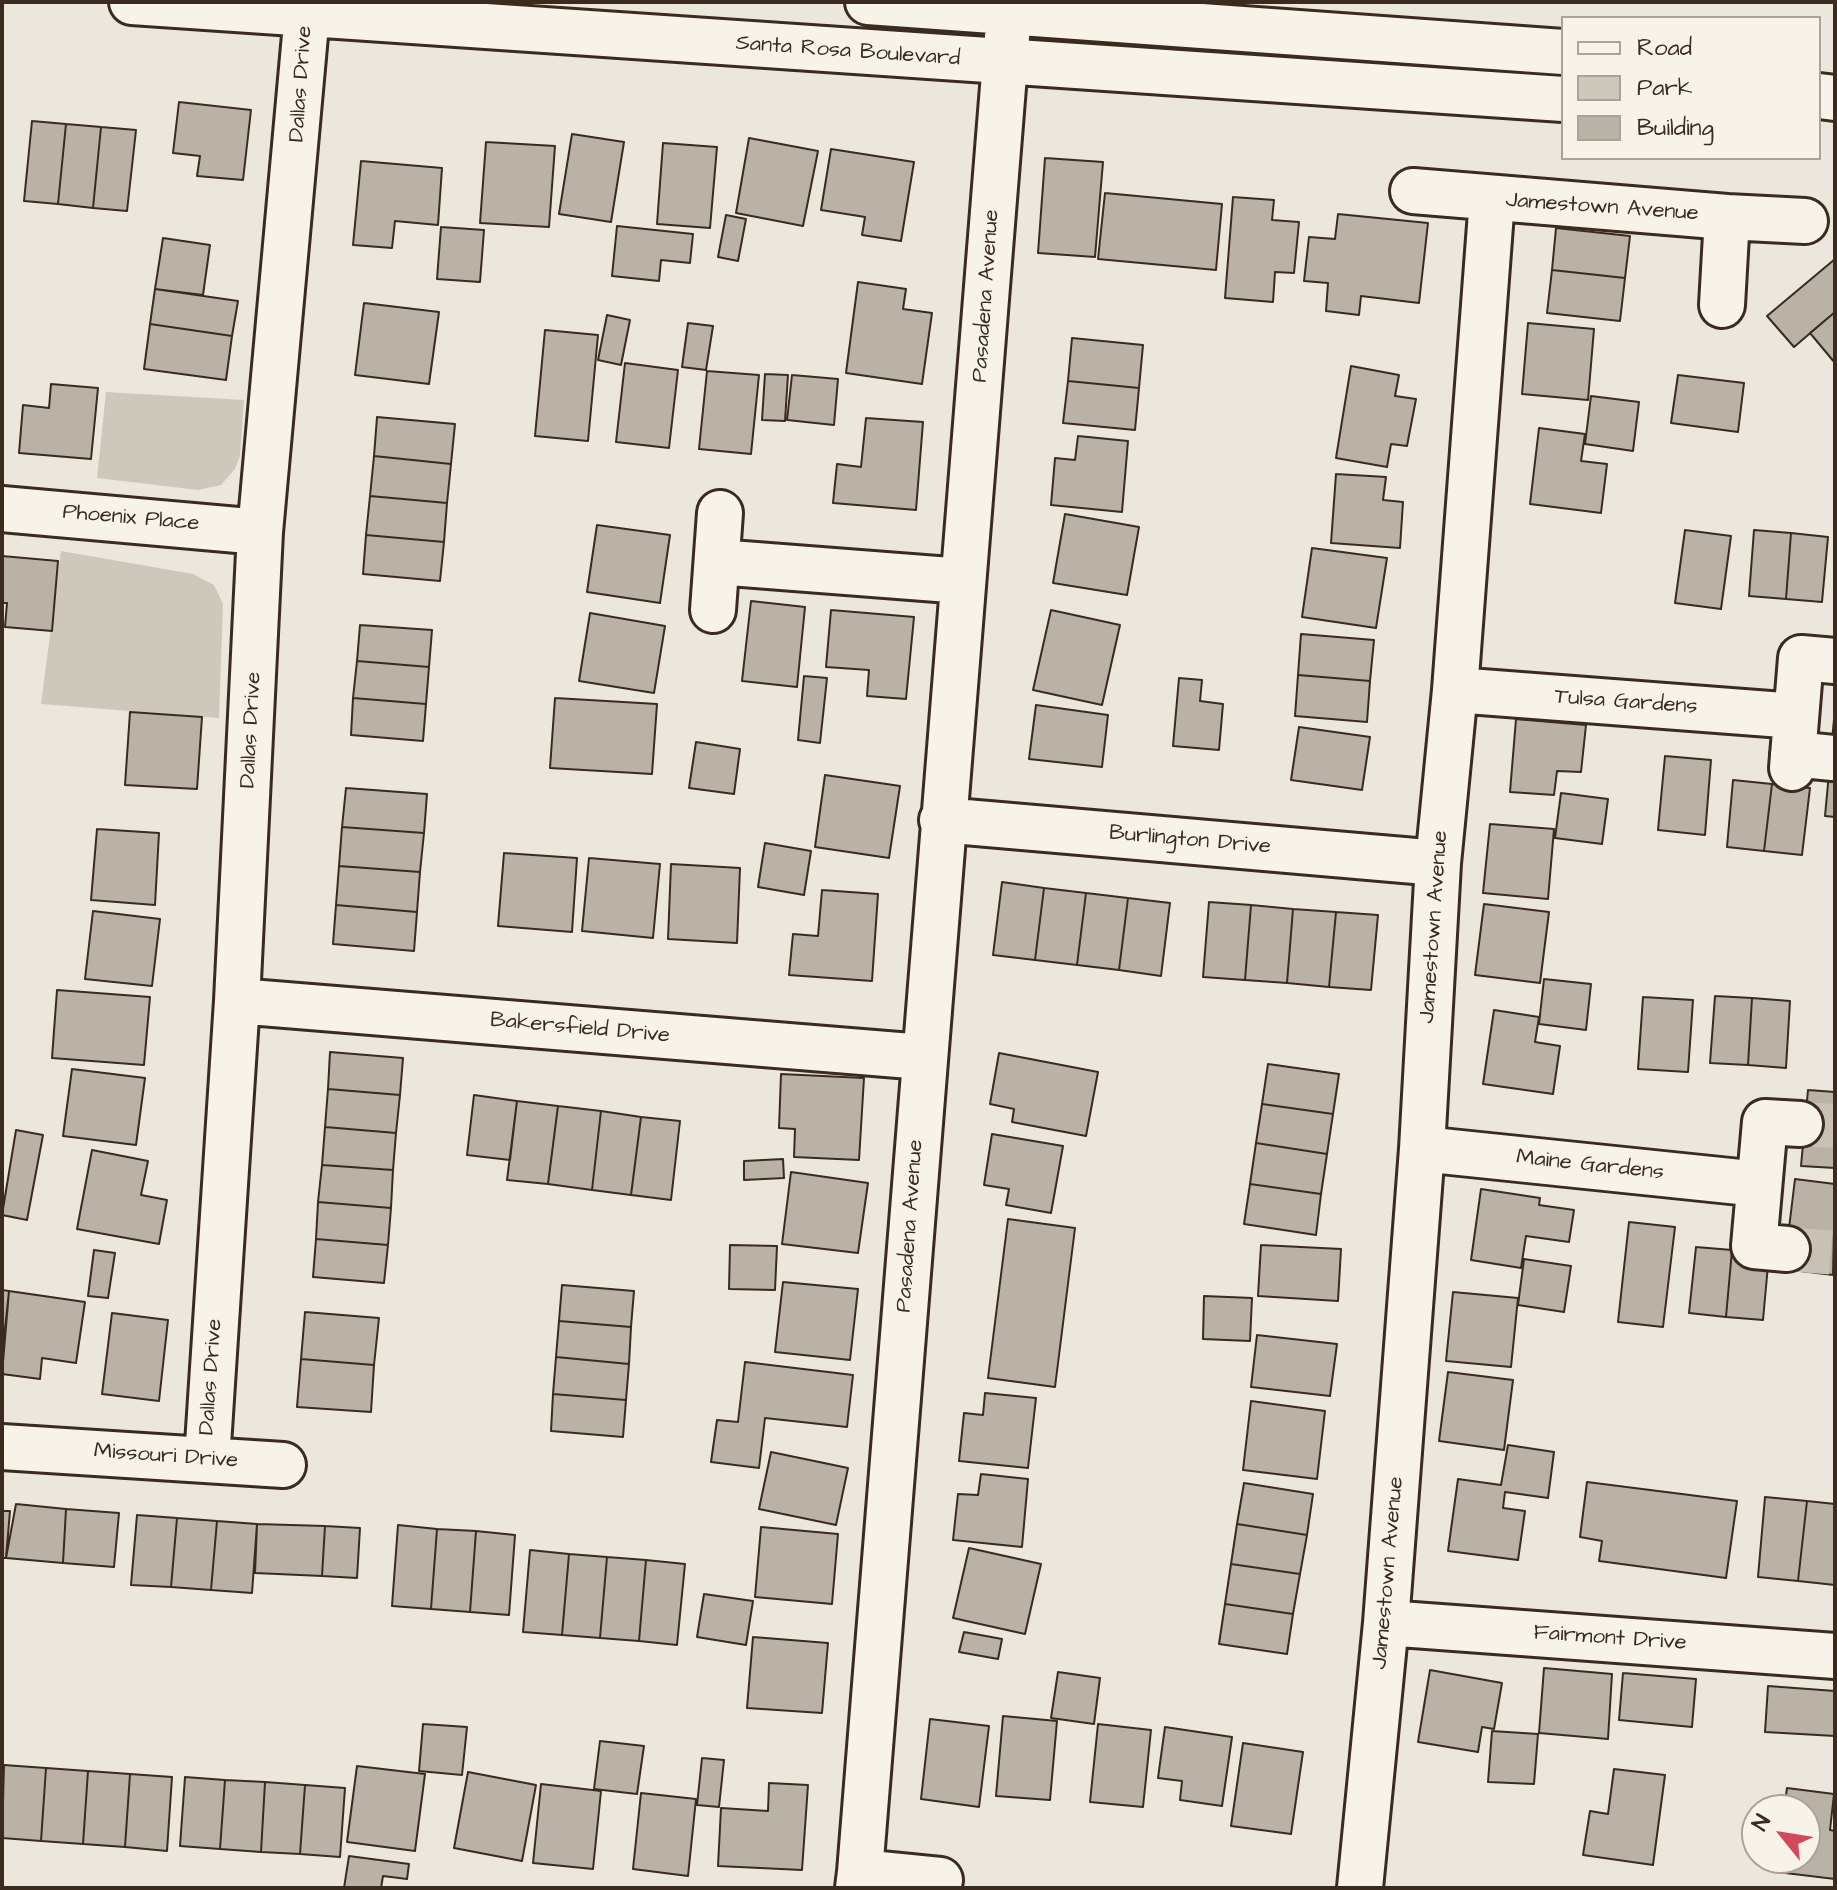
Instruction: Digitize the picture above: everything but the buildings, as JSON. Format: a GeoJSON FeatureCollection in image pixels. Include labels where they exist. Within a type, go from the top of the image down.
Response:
{"type":"FeatureCollection","features":[{"type":"Feature","properties":{"kind":"street","name":"Santa Rosa Boulevard"},"geometry":{"type":"LineString","coordinates":[[132,2],[656,20],[1003,61],[1561,99]]}},
{"type":"Feature","properties":{"kind":"street"},"geometry":{"type":"LineString","coordinates":[[868,2],[1009,12],[1358,19],[1561,52]]}},
{"type":"Feature","properties":{"kind":"street","name":"Dallas Drive"},"geometry":{"type":"LineString","coordinates":[[207,1460],[237,1001],[260,532],[299,140],[308,8]]}},
{"type":"Feature","properties":{"kind":"street","name":"Pasadena Avenue"},"geometry":{"type":"LineString","coordinates":[[940,1880],[859,1880],[1009,12]]}},
{"type":"Feature","properties":{"kind":"street"},"geometry":{"type":"LineString","coordinates":[[1353,87],[1358,19]]}},
{"type":"Feature","properties":{"kind":"street"},"geometry":{"type":"LineString","coordinates":[[1413,191],[1492,199]]}},
{"type":"Feature","properties":{"kind":"street","name":"Jamestown Avenue"},"geometry":{"type":"LineString","coordinates":[[1360,1888],[1386,1623],[1422,1149],[1438,863],[1455,690],[1492,199],[1805,221]]}},
{"type":"Feature","properties":{"kind":"street","name":"Jamestown Avenue"},"geometry":{"type":"LineString","coordinates":[[1722,305],[1727,217]]}},
{"type":"Feature","properties":{"kind":"street","name":"Phoenix Place"},"geometry":{"type":"LineString","coordinates":[[2,509],[260,532]]}},
{"type":"Feature","properties":{"kind":"street"},"geometry":{"type":"LineString","coordinates":[[713,610],[720,513]]}},
{"type":"Feature","properties":{"kind":"street"},"geometry":{"type":"LineString","coordinates":[[717,562],[963,581]]}},
{"type":"Feature","properties":{"kind":"street","name":"Tulsa Gardens"},"geometry":{"type":"LineString","coordinates":[[1455,690],[1803,749],[1818,659]]}},
{"type":"Feature","properties":{"kind":"street","name":"Burlington Drive"},"geometry":{"type":"LineString","coordinates":[[942,820],[1438,863]]}},
{"type":"Feature","properties":{"kind":"street","name":"Bakersfield Drive"},"geometry":{"type":"LineString","coordinates":[[237,1001],[923,1057]]}},
{"type":"Feature","properties":{"kind":"street"},"geometry":{"type":"LineString","coordinates":[[1787,1249],[1754,1246],[1765,1122],[1800,1124]]}},
{"type":"Feature","properties":{"kind":"street","name":"Maine Gardens"},"geometry":{"type":"LineString","coordinates":[[1422,1149],[1759,1184]]}},
{"type":"Feature","properties":{"kind":"street","name":"Missouri Drive"},"geometry":{"type":"LineString","coordinates":[[2,1447],[283,1465]]}},
{"type":"Feature","properties":{"kind":"street","name":"Fairmont Drive"},"geometry":{"type":"LineString","coordinates":[[1386,1623],[1835,1656]]}},
{"type":"Feature","properties":{"kind":"green space"},"geometry":{"type":"Polygon","coordinates":[[[106,392],[244,400],[240,456],[235,469],[221,485],[198,490],[97,478],[106,392]]]}},
{"type":"Feature","properties":{"kind":"green space"},"geometry":{"type":"Polygon","coordinates":[[[61,551],[193,574],[214,585],[223,604],[219,718],[41,704],[61,551]]]}},
{"type":"Feature","properties":{"kind":"tunnel"},"geometry":{"type":"LineString","coordinates":[[1800,1124],[1835,1126]]}},
{"type":"Feature","properties":{"kind":"tunnel"},"geometry":{"type":"LineString","coordinates":[[1787,1249],[1835,1253]]}}]}
